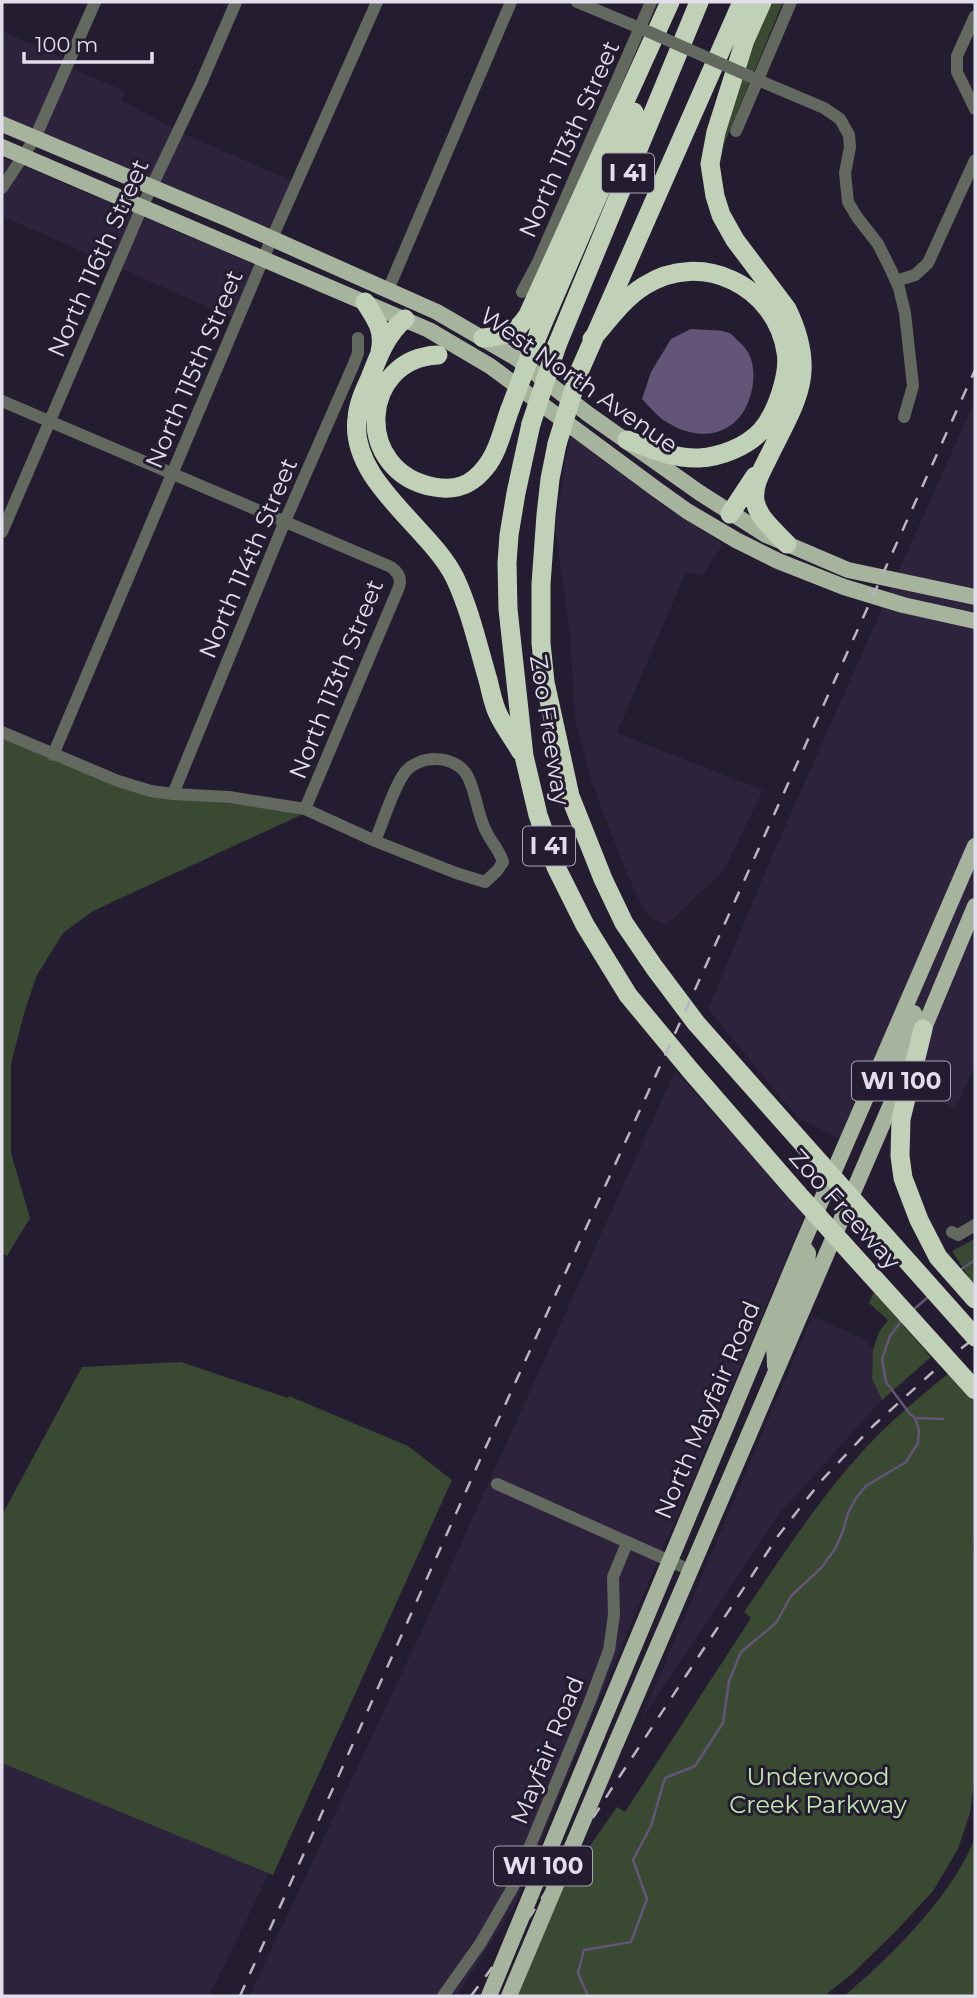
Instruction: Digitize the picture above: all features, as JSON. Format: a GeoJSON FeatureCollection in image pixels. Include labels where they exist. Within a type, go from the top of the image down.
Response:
{"type":"FeatureCollection","features":[{"type":"Feature","properties":{"kind":"highway"},"geometry":{"type":"LineString","coordinates":[[483,338],[507,335],[517,330],[528,316],[670,2]]}},
{"type":"Feature","properties":{"kind":"highway"},"geometry":{"type":"LineString","coordinates":[[438,355],[410,362],[397,371],[382,390],[377,406],[377,438],[385,458],[403,476],[425,485],[448,489],[465,485],[488,466],[539,332],[681,2]]}},
{"type":"Feature","properties":{"kind":"highway","name":"Zoo Freeway"},"geometry":{"type":"LineString","coordinates":[[699,2],[557,345],[531,424],[516,493],[507,563],[508,609],[524,755],[538,815],[556,867],[585,925],[628,995],[797,1193],[975,1390]]}},
{"type":"Feature","properties":{"kind":"highway","name":"Zoo Freeway"},"geometry":{"type":"LineString","coordinates":[[743,2],[592,339],[557,444],[550,479],[541,584],[541,643],[545,682],[570,796],[603,879],[624,923],[695,1023],[975,1337]]}},
{"type":"Feature","properties":{"kind":"highway"},"geometry":{"type":"LineString","coordinates":[[762,2],[745,40],[709,164],[721,215],[735,240],[787,309],[796,331],[802,361],[799,390],[793,410],[755,485],[755,500],[763,517],[787,544]]}},
{"type":"Feature","properties":{"kind":"highway"},"geometry":{"type":"LineString","coordinates":[[592,339],[627,300],[646,284],[670,274],[691,270],[718,274],[749,290],[766,306],[783,341],[787,360],[777,402],[761,431],[736,449],[717,456],[697,458],[667,454],[627,440]]}},
{"type":"Feature","properties":{"kind":"highway"},"geometry":{"type":"LineString","coordinates":[[365,302],[379,324],[382,342],[356,417],[358,440],[364,458],[380,485],[450,569],[466,607],[498,714],[524,755]]}},
{"type":"Feature","properties":{"kind":"highway"},"geometry":{"type":"LineString","coordinates":[[379,354],[397,326],[405,319]]}},
{"type":"Feature","properties":{"kind":"highway"},"geometry":{"type":"LineString","coordinates":[[730,513],[771,451]]}},
{"type":"Feature","properties":{"kind":"highway"},"geometry":{"type":"LineString","coordinates":[[923,1029],[901,1119],[900,1156],[904,1178],[919,1220],[938,1257],[975,1299]]}},
{"type":"Feature","properties":{"kind":"main road","name":"West North Avenue"},"geometry":{"type":"LineString","coordinates":[[2,124],[272,238],[443,316],[516,358],[588,414],[730,513],[787,544],[848,569],[975,597]]}},
{"type":"Feature","properties":{"kind":"main road","name":"West North Avenue"},"geometry":{"type":"LineString","coordinates":[[2,147],[405,319],[463,349],[687,511],[778,561],[810,575],[880,598],[975,621]]}},
{"type":"Feature","properties":{"kind":"main road"},"geometry":{"type":"LineString","coordinates":[[49,168],[69,169],[91,175],[132,192],[151,187]]}},
{"type":"Feature","properties":{"kind":"main road"},"geometry":{"type":"LineString","coordinates":[[142,207],[160,204],[202,222],[223,226],[242,225]]}},
{"type":"Feature","properties":{"kind":"main road"},"geometry":{"type":"LineString","coordinates":[[405,319],[417,314],[443,316]]}},
{"type":"Feature","properties":{"kind":"main road"},"geometry":{"type":"LineString","coordinates":[[438,355],[490,366]]}},
{"type":"Feature","properties":{"kind":"main road"},"geometry":{"type":"LineString","coordinates":[[582,434],[606,441],[631,456],[699,505],[713,512],[730,513],[719,530]]}},
{"type":"Feature","properties":{"kind":"main road"},"geometry":{"type":"LineString","coordinates":[[880,598],[892,593],[916,596],[926,587]]}},
{"type":"Feature","properties":{"kind":"main road"},"geometry":{"type":"LineString","coordinates":[[925,610],[935,601],[975,605]]}},
{"type":"Feature","properties":{"kind":"main road","name":"North Mayfair Road"},"geometry":{"type":"LineString","coordinates":[[489,1996],[668,1561],[975,846]]}},
{"type":"Feature","properties":{"kind":"main road","name":"North Mayfair Road"},"geometry":{"type":"LineString","coordinates":[[509,1996],[975,906]]}},
{"type":"Feature","properties":{"kind":"main road"},"geometry":{"type":"LineString","coordinates":[[890,1109],[899,1059],[909,1025],[948,934],[950,927],[945,917]]}},
{"type":"Feature","properties":{"kind":"main road"},"geometry":{"type":"LineString","coordinates":[[775,1371],[774,1340],[807,1265],[808,1253],[802,1245]]}},
{"type":"Feature","properties":{"kind":"main road"},"geometry":{"type":"LineString","coordinates":[[690,1570],[684,1563],[684,1551],[725,1456],[737,1400]]}},
{"type":"Feature","properties":{"kind":"main road"},"geometry":{"type":"LineString","coordinates":[[617,1740],[633,1674],[673,1577],[673,1568],[668,1561]]}},
{"type":"Feature","properties":{"kind":"street"},"geometry":{"type":"LineString","coordinates":[[2,188],[36,138],[95,2]]}},
{"type":"Feature","properties":{"kind":"street","name":"North 116th Street"},"geometry":{"type":"LineString","coordinates":[[2,532],[142,207],[236,2]]}},
{"type":"Feature","properties":{"kind":"street","name":"North 115th Street"},"geometry":{"type":"LineString","coordinates":[[52,755],[272,238],[377,2]]}},
{"type":"Feature","properties":{"kind":"street"},"geometry":{"type":"LineString","coordinates":[[387,290],[511,2]]}},
{"type":"Feature","properties":{"kind":"street"},"geometry":{"type":"LineString","coordinates":[[577,2],[824,108],[840,119],[849,135],[850,147],[845,173],[848,202],[878,244],[896,281],[905,313],[914,386],[904,417]]}},
{"type":"Feature","properties":{"kind":"street","name":"North 113th Street"},"geometry":{"type":"LineString","coordinates":[[522,292],[644,30],[652,2]]}},
{"type":"Feature","properties":{"kind":"street"},"geometry":{"type":"LineString","coordinates":[[736,131],[791,2]]}},
{"type":"Feature","properties":{"kind":"street"},"geometry":{"type":"LineString","coordinates":[[975,16],[957,56],[957,72],[975,109]]}},
{"type":"Feature","properties":{"kind":"street"},"geometry":{"type":"LineString","coordinates":[[896,281],[915,275],[928,263],[975,160]]}},
{"type":"Feature","properties":{"kind":"street","name":"North 114th Street"},"geometry":{"type":"LineString","coordinates":[[173,794],[285,521],[353,366],[358,353],[358,338]]}},
{"type":"Feature","properties":{"kind":"street"},"geometry":{"type":"LineString","coordinates":[[2,401],[285,521]]}},
{"type":"Feature","properties":{"kind":"street","name":"North 113th Street"},"geometry":{"type":"LineString","coordinates":[[285,521],[391,567],[400,577],[400,587],[305,809]]}},
{"type":"Feature","properties":{"kind":"street"},"geometry":{"type":"LineString","coordinates":[[2,733],[118,781],[151,791],[229,797],[305,809],[375,841],[485,882],[503,862],[485,829],[467,775],[457,766],[442,760],[424,760],[411,765],[403,775],[375,841]]}},
{"type":"Feature","properties":{"kind":"street"},"geometry":{"type":"LineString","coordinates":[[952,1232],[958,1235],[975,1225]]}},
{"type":"Feature","properties":{"kind":"street"},"geometry":{"type":"LineString","coordinates":[[497,1484],[690,1570]]}},
{"type":"Feature","properties":{"kind":"street","name":"Mayfair Road"},"geometry":{"type":"LineString","coordinates":[[443,1996],[480,1944],[513,1887],[590,1701],[609,1650],[614,1615],[613,1577],[627,1542]]}},
{"type":"Feature","properties":{"kind":"shaded area"},"geometry":{"type":"Polygon","coordinates":[[[2,31],[69,61],[67,67],[125,91],[122,101],[189,136],[297,183],[272,238],[2,124],[2,31]]]}},
{"type":"Feature","properties":{"kind":"shaded area"},"geometry":{"type":"Polygon","coordinates":[[[2,157],[249,262],[253,267],[233,318],[2,216],[2,157]]]}},
{"type":"Feature","properties":{"kind":"shaded area"},"geometry":{"type":"Polygon","coordinates":[[[691,329],[730,333],[746,349],[753,364],[749,400],[733,423],[722,430],[695,433],[680,429],[662,419],[642,399],[651,372],[671,339],[691,329]]]}},
{"type":"Feature","properties":{"kind":"shaded area"},"geometry":{"type":"Polygon","coordinates":[[[975,400],[975,1065],[956,1108],[867,1073],[839,1139],[797,1117],[708,1009],[775,849],[975,400]]]}},
{"type":"Feature","properties":{"kind":"shaded area"},"geometry":{"type":"Polygon","coordinates":[[[570,435],[655,499],[723,544],[702,576],[686,572],[617,733],[763,790],[724,870],[666,925],[652,918],[643,907],[627,874],[591,781],[575,719],[570,631],[555,527],[570,435]]]}},
{"type":"Feature","properties":{"kind":"shaded area"},"geometry":{"type":"Polygon","coordinates":[[[675,1071],[805,1214],[514,1907],[457,1996],[249,1996],[417,1641],[675,1071]]]}},
{"type":"Feature","properties":{"kind":"shaded area"},"geometry":{"type":"Polygon","coordinates":[[[812,1316],[866,1340],[873,1349],[872,1379],[882,1400],[779,1514],[641,1720],[812,1316]]]}},
{"type":"Feature","properties":{"kind":"shaded area"},"geometry":{"type":"Polygon","coordinates":[[[2,1763],[269,1873],[209,1996],[2,1996],[2,1763]]]}},
{"type":"Feature","properties":{"kind":"green space"},"geometry":{"type":"Polygon","coordinates":[[[756,2],[783,2],[724,144],[719,122],[756,2]]]}},
{"type":"Feature","properties":{"kind":"green space"},"geometry":{"type":"Polygon","coordinates":[[[2,735],[166,798],[226,803],[301,815],[93,911],[63,933],[37,975],[11,1064],[11,1153],[30,1218],[7,1256],[2,1253],[2,735]]]}},
{"type":"Feature","properties":{"kind":"green space"},"geometry":{"type":"Polygon","coordinates":[[[975,1239],[975,1287],[952,1251],[975,1239]]]}},
{"type":"Feature","properties":{"kind":"green space"},"geometry":{"type":"Polygon","coordinates":[[[874,1292],[931,1357],[882,1400],[872,1379],[873,1349],[879,1332],[888,1320],[869,1303],[874,1292]]]}},
{"type":"Feature","properties":{"kind":"green space"},"geometry":{"type":"Polygon","coordinates":[[[181,1362],[288,1398],[289,1396],[408,1446],[452,1480],[273,1875],[2,1763],[2,1515],[82,1367],[181,1362]]]}},
{"type":"Feature","properties":{"kind":"green space","name":"Underwood Creek Parkway"},"geometry":{"type":"Polygon","coordinates":[[[951,1371],[975,1398],[975,1774],[970,1813],[958,1849],[933,1891],[852,1974],[824,1996],[517,1996],[564,1883],[617,1807],[625,1812],[751,1618],[744,1612],[791,1543],[858,1456],[895,1419],[951,1371]]]}},
{"type":"Feature","properties":{"kind":"green space"},"geometry":{"type":"Polygon","coordinates":[[[975,1837],[975,1996],[844,1996],[919,1924],[952,1880],[975,1837]]]}},
{"type":"Feature","properties":{"kind":"waterway"},"geometry":{"type":"LineString","coordinates":[[960,1270],[975,1260]]}},
{"type":"Feature","properties":{"kind":"waterway"},"geometry":{"type":"LineString","coordinates":[[912,1311],[928,1297]]}},
{"type":"Feature","properties":{"kind":"waterway"},"geometry":{"type":"LineString","coordinates":[[588,1996],[578,1973],[584,1950],[631,1942],[647,1899],[633,1860],[651,1826],[665,1778],[695,1766],[723,1723],[729,1681],[741,1652],[776,1623],[791,1596],[822,1567],[835,1549],[856,1498],[866,1486],[906,1462],[918,1443],[919,1430],[915,1418],[886,1382],[882,1359],[890,1336],[902,1320]]}},
{"type":"Feature","properties":{"kind":"waterway"},"geometry":{"type":"LineString","coordinates":[[915,1418],[943,1419]]}},
{"type":"Feature","properties":{"kind":"railway"},"geometry":{"type":"LineString","coordinates":[[240,1996],[484,1451],[975,370]]}},
{"type":"Feature","properties":{"kind":"railway"},"geometry":{"type":"LineString","coordinates":[[471,1996],[531,1915],[778,1536],[821,1481],[873,1426],[946,1360],[975,1338]]}}]}
